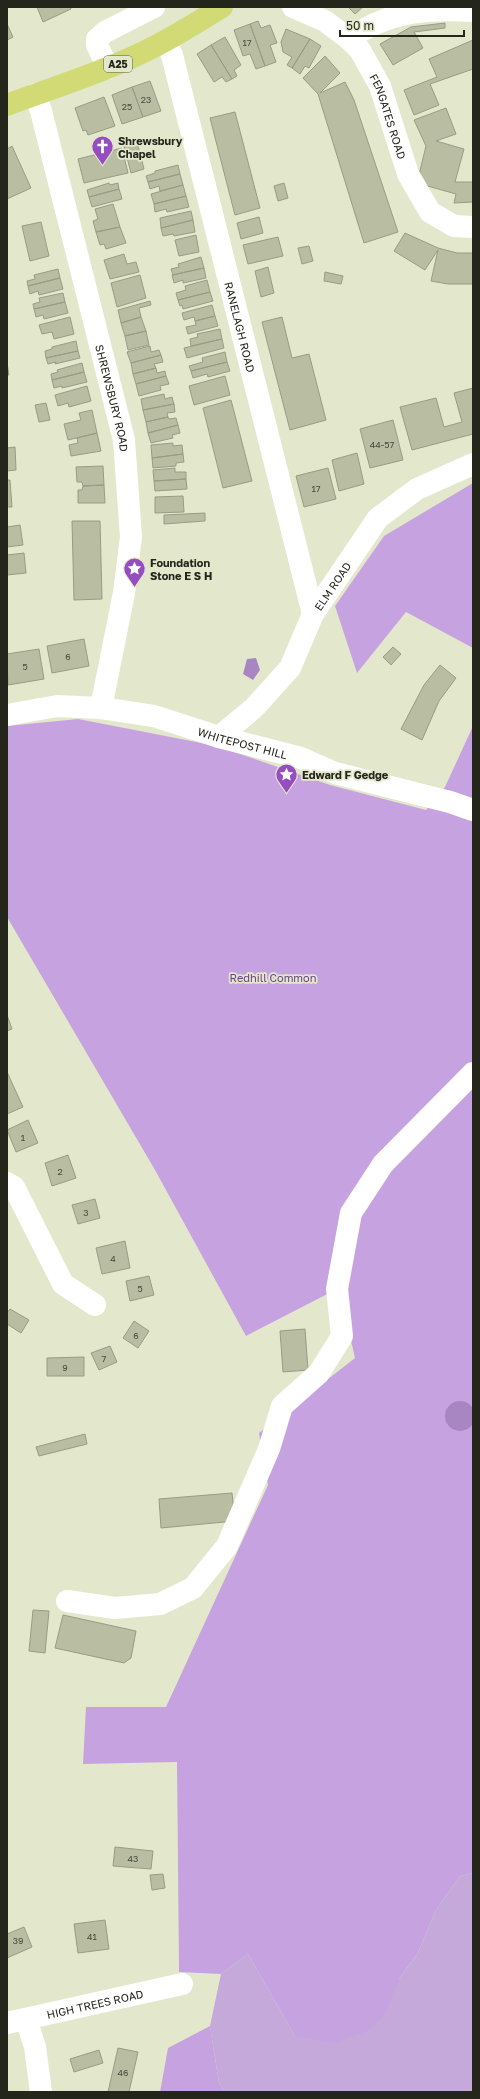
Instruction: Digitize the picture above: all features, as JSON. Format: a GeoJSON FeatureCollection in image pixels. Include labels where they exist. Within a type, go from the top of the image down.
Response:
{"type":"FeatureCollection","features":[{"type":"Feature","properties":{"kind":"main road","name":"A25"},"geometry":{"type":"LineString","coordinates":[[7,105],[108,68],[165,41],[222,7]]}},
{"type":"Feature","properties":{"kind":"street"},"geometry":{"type":"LineString","coordinates":[[108,68],[97,45],[97,39],[105,32],[154,7]]}},
{"type":"Feature","properties":{"kind":"street","name":"FENGATES ROAD"},"geometry":{"type":"LineString","coordinates":[[293,7],[325,21],[349,39],[360,50],[380,86],[408,174],[430,212],[454,226],[473,227]]}},
{"type":"Feature","properties":{"kind":"street"},"geometry":{"type":"LineString","coordinates":[[349,39],[388,17],[432,10],[473,11]]}},
{"type":"Feature","properties":{"kind":"street","name":"RANELAGH ROAD"},"geometry":{"type":"LineString","coordinates":[[165,41],[172,55],[313,614]]}},
{"type":"Feature","properties":{"kind":"street","name":"SHREWSBURY ROAD"},"geometry":{"type":"LineString","coordinates":[[35,94],[41,111],[124,440],[131,537],[124,593],[101,708]]}},
{"type":"Feature","properties":{"kind":"street","name":"ELM ROAD"},"geometry":{"type":"LineString","coordinates":[[219,737],[254,708],[290,668],[313,614],[378,518],[417,489],[473,464]]}},
{"type":"Feature","properties":{"kind":"street","name":"WHITEPOST HILL"},"geometry":{"type":"LineString","coordinates":[[7,715],[57,706],[101,708],[154,716],[219,737],[301,758],[335,773],[450,802],[473,810]]}},
{"type":"Feature","properties":{"kind":"street"},"geometry":{"type":"LineString","coordinates":[[67,1601],[115,1608],[160,1604],[193,1588],[227,1546],[269,1449],[282,1406],[319,1373],[342,1336],[337,1289],[351,1213],[383,1164],[473,1073]]}},
{"type":"Feature","properties":{"kind":"street"},"geometry":{"type":"LineString","coordinates":[[7,1183],[14,1188],[63,1284],[95,1305]]}},
{"type":"Feature","properties":{"kind":"street","name":"HIGH TREES ROAD"},"geometry":{"type":"LineString","coordinates":[[16,2021],[182,1984]]}},
{"type":"Feature","properties":{"kind":"street"},"geometry":{"type":"LineString","coordinates":[[16,2021],[35,2047],[41,2092]]}},
{"type":"Feature","properties":{"kind":"shaded area"},"geometry":{"type":"Polygon","coordinates":[[[256,658],[260,670],[253,680],[243,674],[247,659],[256,658]]]}},
{"type":"Feature","properties":{"kind":"shaded area"},"geometry":{"type":"Polygon","coordinates":[[[460,1401],[471,1405],[475,1416],[471,1427],[460,1431],[449,1427],[445,1416],[449,1405],[460,1401]]]}},
{"type":"Feature","properties":{"kind":"shaded area"},"geometry":{"type":"Polygon","coordinates":[[[473,1873],[473,2092],[225,2092],[219,2083],[210,2026],[221,1974],[248,1954],[295,2036],[399,1979],[418,1953],[436,1910],[460,1876],[473,1873]]]}},
{"type":"Feature","properties":{"kind":"green space"},"geometry":{"type":"Polygon","coordinates":[[[473,483],[473,648],[406,612],[357,673],[335,606],[384,536],[473,483]]]}},
{"type":"Feature","properties":{"kind":"green space","name":"Redhill Common"},"geometry":{"type":"Polygon","coordinates":[[[78,719],[217,746],[330,785],[426,810],[445,787],[473,726],[473,1873],[460,1876],[436,1910],[418,1953],[399,1979],[386,2013],[367,2031],[334,2043],[295,2036],[248,1954],[221,1974],[179,1972],[177,1762],[83,1764],[86,1707],[166,1707],[268,1485],[259,1433],[355,1358],[339,1288],[246,1336],[155,1170],[7,917],[7,726],[78,719]]]}},
{"type":"Feature","properties":{"kind":"green space"},"geometry":{"type":"Polygon","coordinates":[[[210,2026],[219,2083],[225,2092],[160,2092],[168,2048],[210,2026]]]}},
{"type":"Feature","properties":{"kind":"building"},"geometry":{"type":"Polygon","coordinates":[[[37,7],[70,7],[71,9],[43,22],[37,7]]]}},
{"type":"Feature","properties":{"kind":"building"},"geometry":{"type":"Polygon","coordinates":[[[348,7],[363,7],[355,14],[348,7]]]}},
{"type":"Feature","properties":{"kind":"building"},"geometry":{"type":"Polygon","coordinates":[[[258,21],[261,28],[270,25],[277,43],[270,45],[276,62],[265,66],[250,24],[258,21]]]}},
{"type":"Feature","properties":{"kind":"building"},"geometry":{"type":"Polygon","coordinates":[[[445,23],[445,28],[414,32],[423,48],[393,65],[380,44],[411,27],[445,23]]]}},
{"type":"Feature","properties":{"kind":"building"},"geometry":{"type":"Polygon","coordinates":[[[7,24],[13,37],[7,40],[7,24]]]}},
{"type":"Feature","properties":{"kind":"building"},"geometry":{"type":"Polygon","coordinates":[[[250,24],[265,66],[256,69],[250,54],[243,56],[234,30],[250,24]]]}},
{"type":"Feature","properties":{"kind":"building"},"geometry":{"type":"Polygon","coordinates":[[[286,29],[310,39],[292,68],[287,65],[292,57],[283,52],[281,42],[286,29]]]}},
{"type":"Feature","properties":{"kind":"building"},"geometry":{"type":"Polygon","coordinates":[[[225,37],[241,65],[234,70],[237,76],[232,79],[211,45],[225,37]]]}},
{"type":"Feature","properties":{"kind":"building"},"geometry":{"type":"Polygon","coordinates":[[[310,39],[321,46],[309,68],[305,66],[300,74],[292,68],[310,39]]]}},
{"type":"Feature","properties":{"kind":"building"},"geometry":{"type":"Polygon","coordinates":[[[473,40],[473,69],[430,84],[439,105],[414,115],[404,90],[437,77],[429,59],[473,40]]]}},
{"type":"Feature","properties":{"kind":"building"},"geometry":{"type":"Polygon","coordinates":[[[211,45],[232,79],[226,82],[222,77],[214,82],[197,54],[211,45]]]}},
{"type":"Feature","properties":{"kind":"building"},"geometry":{"type":"Polygon","coordinates":[[[325,56],[340,73],[320,93],[345,82],[354,100],[398,232],[364,243],[318,94],[303,78],[325,56]]]}},
{"type":"Feature","properties":{"kind":"building"},"geometry":{"type":"Polygon","coordinates":[[[150,81],[161,111],[143,117],[132,87],[150,81]]]}},
{"type":"Feature","properties":{"kind":"building"},"geometry":{"type":"Polygon","coordinates":[[[132,87],[143,117],[122,124],[112,95],[132,87]]]}},
{"type":"Feature","properties":{"kind":"building"},"geometry":{"type":"Polygon","coordinates":[[[104,97],[115,126],[88,135],[86,130],[83,131],[75,108],[104,97]]]}},
{"type":"Feature","properties":{"kind":"building"},"geometry":{"type":"Polygon","coordinates":[[[446,108],[456,134],[436,141],[464,149],[455,182],[473,182],[473,202],[454,203],[456,194],[417,183],[426,146],[414,120],[446,108]]]}},
{"type":"Feature","properties":{"kind":"building"},"geometry":{"type":"Polygon","coordinates":[[[235,112],[260,208],[235,215],[210,118],[235,112]]]}},
{"type":"Feature","properties":{"kind":"building"},"geometry":{"type":"Polygon","coordinates":[[[137,142],[144,169],[131,173],[124,146],[137,142]]]}},
{"type":"Feature","properties":{"kind":"building"},"geometry":{"type":"Polygon","coordinates":[[[12,146],[31,188],[7,199],[7,149],[12,146]]]}},
{"type":"Feature","properties":{"kind":"building","name":"Shrewsbury Chapel"},"geometry":{"type":"Polygon","coordinates":[[[122,148],[128,173],[84,183],[78,159],[122,148]]]}},
{"type":"Feature","properties":{"kind":"building"},"geometry":{"type":"Polygon","coordinates":[[[178,165],[180,174],[148,182],[146,176],[155,173],[155,171],[178,165]]]}},
{"type":"Feature","properties":{"kind":"building"},"geometry":{"type":"Polygon","coordinates":[[[180,174],[183,185],[160,191],[159,186],[150,189],[148,182],[180,174]]]}},
{"type":"Feature","properties":{"kind":"building"},"geometry":{"type":"Polygon","coordinates":[[[109,183],[110,185],[118,183],[119,189],[89,197],[87,190],[109,183]]]}},
{"type":"Feature","properties":{"kind":"building"},"geometry":{"type":"Polygon","coordinates":[[[284,183],[288,198],[278,201],[274,186],[284,183]]]}},
{"type":"Feature","properties":{"kind":"building"},"geometry":{"type":"Polygon","coordinates":[[[183,185],[186,196],[154,204],[151,194],[183,185]]]}},
{"type":"Feature","properties":{"kind":"building"},"geometry":{"type":"Polygon","coordinates":[[[119,189],[122,199],[92,207],[89,197],[119,189]]]}},
{"type":"Feature","properties":{"kind":"building"},"geometry":{"type":"Polygon","coordinates":[[[186,196],[189,207],[167,212],[166,209],[155,212],[154,204],[186,196]]]}},
{"type":"Feature","properties":{"kind":"building"},"geometry":{"type":"Polygon","coordinates":[[[113,204],[120,227],[96,232],[93,221],[98,219],[95,209],[113,204]]]}},
{"type":"Feature","properties":{"kind":"building"},"geometry":{"type":"Polygon","coordinates":[[[191,211],[193,220],[161,228],[160,218],[191,211]]]}},
{"type":"Feature","properties":{"kind":"building"},"geometry":{"type":"Polygon","coordinates":[[[259,217],[263,233],[241,239],[237,223],[259,217]]]}},
{"type":"Feature","properties":{"kind":"building"},"geometry":{"type":"Polygon","coordinates":[[[193,220],[195,232],[174,236],[173,234],[163,236],[161,228],[193,220]]]}},
{"type":"Feature","properties":{"kind":"building"},"geometry":{"type":"Polygon","coordinates":[[[41,222],[49,256],[30,261],[22,226],[41,222]]]}},
{"type":"Feature","properties":{"kind":"building"},"geometry":{"type":"Polygon","coordinates":[[[120,227],[126,243],[106,249],[104,244],[100,245],[96,232],[120,227]]]}},
{"type":"Feature","properties":{"kind":"building"},"geometry":{"type":"Polygon","coordinates":[[[405,233],[438,248],[457,253],[473,253],[473,284],[448,284],[431,281],[438,250],[425,270],[394,251],[405,233]]]}},
{"type":"Feature","properties":{"kind":"building"},"geometry":{"type":"Polygon","coordinates":[[[196,235],[199,252],[179,256],[175,240],[196,235]]]}},
{"type":"Feature","properties":{"kind":"building"},"geometry":{"type":"Polygon","coordinates":[[[278,237],[283,256],[248,264],[243,245],[278,237]]]}},
{"type":"Feature","properties":{"kind":"building"},"geometry":{"type":"Polygon","coordinates":[[[309,246],[313,261],[302,264],[298,248],[309,246]]]}},
{"type":"Feature","properties":{"kind":"building"},"geometry":{"type":"Polygon","coordinates":[[[124,254],[127,264],[136,262],[139,272],[110,279],[104,260],[124,254]]]}},
{"type":"Feature","properties":{"kind":"building"},"geometry":{"type":"Polygon","coordinates":[[[201,257],[204,268],[173,275],[171,269],[179,267],[178,264],[201,257]]]}},
{"type":"Feature","properties":{"kind":"building"},"geometry":{"type":"Polygon","coordinates":[[[268,267],[274,293],[261,297],[255,271],[268,267]]]}},
{"type":"Feature","properties":{"kind":"building"},"geometry":{"type":"Polygon","coordinates":[[[204,268],[206,278],[183,283],[183,280],[174,283],[172,275],[204,268]]]}},
{"type":"Feature","properties":{"kind":"building"},"geometry":{"type":"Polygon","coordinates":[[[58,269],[60,278],[28,286],[27,281],[35,279],[34,275],[58,269]]]}},
{"type":"Feature","properties":{"kind":"building"},"geometry":{"type":"Polygon","coordinates":[[[325,272],[343,276],[341,284],[324,281],[325,272]]]}},
{"type":"Feature","properties":{"kind":"building"},"geometry":{"type":"Polygon","coordinates":[[[140,275],[146,298],[117,307],[111,283],[140,275]]]}},
{"type":"Feature","properties":{"kind":"building"},"geometry":{"type":"Polygon","coordinates":[[[60,278],[63,289],[39,295],[38,291],[30,294],[28,286],[60,278]]]}},
{"type":"Feature","properties":{"kind":"building"},"geometry":{"type":"Polygon","coordinates":[[[207,280],[210,292],[178,300],[176,293],[186,290],[185,286],[207,280]]]}},
{"type":"Feature","properties":{"kind":"building"},"geometry":{"type":"Polygon","coordinates":[[[210,292],[213,301],[183,309],[182,305],[180,306],[178,300],[210,292]]]}},
{"type":"Feature","properties":{"kind":"building"},"geometry":{"type":"Polygon","coordinates":[[[63,293],[65,302],[34,309],[33,304],[40,302],[39,298],[63,293]]]}},
{"type":"Feature","properties":{"kind":"building"},"geometry":{"type":"Polygon","coordinates":[[[150,301],[151,305],[139,308],[141,317],[121,323],[118,310],[150,301]]]}},
{"type":"Feature","properties":{"kind":"building"},"geometry":{"type":"Polygon","coordinates":[[[65,302],[68,313],[44,319],[43,315],[36,317],[34,309],[65,302]]]}},
{"type":"Feature","properties":{"kind":"building"},"geometry":{"type":"Polygon","coordinates":[[[212,305],[215,316],[195,321],[194,317],[184,320],[182,313],[212,305]]]}},
{"type":"Feature","properties":{"kind":"building"},"geometry":{"type":"Polygon","coordinates":[[[215,316],[218,326],[188,334],[186,327],[196,325],[195,321],[215,316]]]}},
{"type":"Feature","properties":{"kind":"building"},"geometry":{"type":"Polygon","coordinates":[[[70,317],[74,334],[54,339],[52,332],[42,334],[39,325],[70,317]]]}},
{"type":"Feature","properties":{"kind":"building"},"geometry":{"type":"Polygon","coordinates":[[[141,317],[146,331],[125,336],[121,323],[141,317]]]}},
{"type":"Feature","properties":{"kind":"building"},"geometry":{"type":"Polygon","coordinates":[[[282,317],[292,358],[309,354],[326,420],[290,430],[262,322],[282,317]]]}},
{"type":"Feature","properties":{"kind":"building"},"geometry":{"type":"Polygon","coordinates":[[[220,329],[222,339],[191,346],[190,339],[198,337],[197,334],[220,329]]]}},
{"type":"Feature","properties":{"kind":"building"},"geometry":{"type":"Polygon","coordinates":[[[146,331],[149,345],[128,350],[125,336],[146,331]]]}},
{"type":"Feature","properties":{"kind":"building"},"geometry":{"type":"Polygon","coordinates":[[[222,339],[224,348],[187,358],[184,348],[222,339]]]}},
{"type":"Feature","properties":{"kind":"building"},"geometry":{"type":"Polygon","coordinates":[[[76,341],[78,351],[46,358],[45,351],[52,349],[52,347],[76,341]]]}},
{"type":"Feature","properties":{"kind":"building"},"geometry":{"type":"Polygon","coordinates":[[[150,346],[151,352],[159,350],[161,355],[131,363],[127,352],[150,346]]]}},
{"type":"Feature","properties":{"kind":"building"},"geometry":{"type":"Polygon","coordinates":[[[78,351],[80,358],[55,364],[56,362],[48,364],[46,358],[78,351]]]}},
{"type":"Feature","properties":{"kind":"building"},"geometry":{"type":"Polygon","coordinates":[[[225,352],[227,362],[191,371],[189,366],[203,362],[202,358],[225,352]]]}},
{"type":"Feature","properties":{"kind":"building"},"geometry":{"type":"Polygon","coordinates":[[[161,355],[163,362],[154,364],[156,368],[133,374],[131,363],[161,355]]]}},
{"type":"Feature","properties":{"kind":"building"},"geometry":{"type":"Polygon","coordinates":[[[227,362],[230,371],[208,377],[207,374],[193,378],[191,371],[227,362]]]}},
{"type":"Feature","properties":{"kind":"building"},"geometry":{"type":"Polygon","coordinates":[[[7,363],[9,375],[7,375],[7,363]]]}},
{"type":"Feature","properties":{"kind":"building"},"geometry":{"type":"Polygon","coordinates":[[[82,363],[84,372],[52,380],[51,374],[58,372],[57,370],[82,363]]]}},
{"type":"Feature","properties":{"kind":"building"},"geometry":{"type":"Polygon","coordinates":[[[156,368],[157,373],[165,371],[166,376],[136,384],[133,374],[156,368]]]}},
{"type":"Feature","properties":{"kind":"building"},"geometry":{"type":"Polygon","coordinates":[[[84,372],[87,382],[62,388],[62,386],[54,388],[52,380],[84,372]]]}},
{"type":"Feature","properties":{"kind":"building"},"geometry":{"type":"Polygon","coordinates":[[[166,376],[169,384],[160,386],[161,390],[139,396],[136,384],[166,376]]]}},
{"type":"Feature","properties":{"kind":"building"},"geometry":{"type":"Polygon","coordinates":[[[225,376],[230,395],[194,405],[189,386],[225,376]]]}},
{"type":"Feature","properties":{"kind":"building"},"geometry":{"type":"Polygon","coordinates":[[[87,386],[91,401],[69,407],[68,403],[58,406],[55,395],[87,386]]]}},
{"type":"Feature","properties":{"kind":"building"},"geometry":{"type":"Polygon","coordinates":[[[473,388],[473,434],[412,450],[400,407],[436,398],[444,427],[462,422],[454,393],[473,388]]]}},
{"type":"Feature","properties":{"kind":"building"},"geometry":{"type":"Polygon","coordinates":[[[164,394],[165,399],[172,397],[174,404],[143,410],[141,399],[164,394]]]}},
{"type":"Feature","properties":{"kind":"building"},"geometry":{"type":"Polygon","coordinates":[[[231,400],[252,481],[223,488],[203,408],[231,400]]]}},
{"type":"Feature","properties":{"kind":"building"},"geometry":{"type":"Polygon","coordinates":[[[46,403],[50,420],[39,422],[35,405],[46,403]]]}},
{"type":"Feature","properties":{"kind":"building"},"geometry":{"type":"Polygon","coordinates":[[[174,404],[175,412],[167,413],[168,417],[146,422],[143,410],[174,404]]]}},
{"type":"Feature","properties":{"kind":"building"},"geometry":{"type":"Polygon","coordinates":[[[92,410],[97,433],[68,440],[64,424],[81,420],[79,413],[92,410]]]}},
{"type":"Feature","properties":{"kind":"building"},"geometry":{"type":"Polygon","coordinates":[[[168,417],[169,419],[176,418],[178,425],[148,433],[146,422],[168,417]]]}},
{"type":"Feature","properties":{"kind":"building"},"geometry":{"type":"Polygon","coordinates":[[[393,420],[403,460],[370,468],[360,429],[393,420]]]}},
{"type":"Feature","properties":{"kind":"building"},"geometry":{"type":"Polygon","coordinates":[[[178,425],[180,433],[172,435],[173,438],[151,443],[148,433],[178,425]]]}},
{"type":"Feature","properties":{"kind":"building"},"geometry":{"type":"Polygon","coordinates":[[[97,433],[101,451],[71,456],[69,445],[78,443],[77,438],[97,433]]]}},
{"type":"Feature","properties":{"kind":"building"},"geometry":{"type":"Polygon","coordinates":[[[173,443],[173,446],[182,445],[183,454],[152,458],[151,445],[173,443]]]}},
{"type":"Feature","properties":{"kind":"building"},"geometry":{"type":"Polygon","coordinates":[[[15,447],[16,470],[7,471],[7,448],[15,447]]]}},
{"type":"Feature","properties":{"kind":"building"},"geometry":{"type":"Polygon","coordinates":[[[357,453],[364,484],[339,491],[332,460],[357,453]]]}},
{"type":"Feature","properties":{"kind":"building"},"geometry":{"type":"Polygon","coordinates":[[[183,454],[184,462],[176,463],[176,466],[153,468],[152,458],[183,454]]]}},
{"type":"Feature","properties":{"kind":"building"},"geometry":{"type":"Polygon","coordinates":[[[103,466],[104,485],[83,486],[82,482],[77,482],[76,467],[103,466]]]}},
{"type":"Feature","properties":{"kind":"building"},"geometry":{"type":"Polygon","coordinates":[[[175,468],[175,472],[186,472],[186,479],[154,481],[153,470],[175,468]]]}},
{"type":"Feature","properties":{"kind":"building"},"geometry":{"type":"Polygon","coordinates":[[[328,468],[336,499],[304,507],[296,476],[328,468]]]}},
{"type":"Feature","properties":{"kind":"building"},"geometry":{"type":"Polygon","coordinates":[[[186,479],[187,489],[155,491],[154,481],[186,479]]]}},
{"type":"Feature","properties":{"kind":"building"},"geometry":{"type":"Polygon","coordinates":[[[7,480],[10,480],[12,507],[7,507],[7,480]]]}},
{"type":"Feature","properties":{"kind":"building"},"geometry":{"type":"Polygon","coordinates":[[[104,485],[105,503],[78,503],[78,490],[82,490],[83,486],[104,485]]]}},
{"type":"Feature","properties":{"kind":"building"},"geometry":{"type":"Polygon","coordinates":[[[183,496],[184,512],[155,513],[155,497],[183,496]]]}},
{"type":"Feature","properties":{"kind":"building"},"geometry":{"type":"Polygon","coordinates":[[[205,513],[205,521],[164,524],[164,515],[205,513]]]}},
{"type":"Feature","properties":{"kind":"building"},"geometry":{"type":"Polygon","coordinates":[[[72,521],[100,521],[102,599],[74,600],[72,521]]]}},
{"type":"Feature","properties":{"kind":"building"},"geometry":{"type":"Polygon","coordinates":[[[20,525],[23,545],[7,547],[7,527],[20,525]]]}},
{"type":"Feature","properties":{"kind":"building"},"geometry":{"type":"Polygon","coordinates":[[[24,553],[26,573],[7,575],[7,555],[24,553]]]}},
{"type":"Feature","properties":{"kind":"building"},"geometry":{"type":"Polygon","coordinates":[[[84,639],[89,666],[52,673],[47,646],[84,639]]]}},
{"type":"Feature","properties":{"kind":"building"},"geometry":{"type":"Polygon","coordinates":[[[393,647],[401,654],[391,665],[383,657],[393,647]]]}},
{"type":"Feature","properties":{"kind":"building"},"geometry":{"type":"Polygon","coordinates":[[[39,649],[44,679],[8,685],[7,654],[39,649]]]}},
{"type":"Feature","properties":{"kind":"building"},"geometry":{"type":"Polygon","coordinates":[[[440,665],[456,678],[439,701],[422,740],[401,729],[424,685],[440,665]]]}},
{"type":"Feature","properties":{"kind":"building"},"geometry":{"type":"Polygon","coordinates":[[[7,1015],[12,1029],[7,1031],[7,1015]]]}},
{"type":"Feature","properties":{"kind":"building"},"geometry":{"type":"Polygon","coordinates":[[[7,1072],[23,1107],[7,1114],[7,1072]]]}},
{"type":"Feature","properties":{"kind":"building"},"geometry":{"type":"Polygon","coordinates":[[[28,1120],[38,1143],[16,1152],[7,1130],[28,1120]]]}},
{"type":"Feature","properties":{"kind":"building"},"geometry":{"type":"Polygon","coordinates":[[[68,1155],[76,1178],[52,1186],[45,1163],[68,1155]]]}},
{"type":"Feature","properties":{"kind":"building"},"geometry":{"type":"Polygon","coordinates":[[[95,1199],[100,1218],[78,1224],[72,1205],[95,1199]]]}},
{"type":"Feature","properties":{"kind":"building"},"geometry":{"type":"Polygon","coordinates":[[[125,1241],[130,1268],[102,1274],[96,1248],[125,1241]]]}},
{"type":"Feature","properties":{"kind":"building"},"geometry":{"type":"Polygon","coordinates":[[[149,1276],[154,1295],[130,1301],[126,1281],[149,1276]]]}},
{"type":"Feature","properties":{"kind":"building"},"geometry":{"type":"Polygon","coordinates":[[[10,1309],[29,1320],[21,1333],[7,1324],[7,1313],[10,1309]]]}},
{"type":"Feature","properties":{"kind":"building"},"geometry":{"type":"Polygon","coordinates":[[[134,1321],[149,1331],[138,1348],[123,1338],[134,1321]]]}},
{"type":"Feature","properties":{"kind":"building"},"geometry":{"type":"Polygon","coordinates":[[[305,1329],[308,1370],[283,1372],[280,1331],[305,1329]]]}},
{"type":"Feature","properties":{"kind":"building"},"geometry":{"type":"Polygon","coordinates":[[[110,1346],[117,1362],[99,1370],[91,1353],[110,1346]]]}},
{"type":"Feature","properties":{"kind":"building"},"geometry":{"type":"Polygon","coordinates":[[[84,1357],[84,1376],[47,1376],[47,1358],[84,1357]]]}},
{"type":"Feature","properties":{"kind":"building"},"geometry":{"type":"Polygon","coordinates":[[[85,1434],[87,1444],[39,1456],[36,1447],[85,1434]]]}},
{"type":"Feature","properties":{"kind":"building"},"geometry":{"type":"Polygon","coordinates":[[[232,1493],[235,1521],[161,1528],[159,1499],[232,1493]]]}},
{"type":"Feature","properties":{"kind":"building"},"geometry":{"type":"Polygon","coordinates":[[[33,1610],[49,1611],[45,1653],[29,1651],[33,1610]]]}},
{"type":"Feature","properties":{"kind":"building"},"geometry":{"type":"Polygon","coordinates":[[[63,1615],[136,1631],[131,1658],[124,1663],[55,1648],[63,1615]]]}},
{"type":"Feature","properties":{"kind":"building"},"geometry":{"type":"Polygon","coordinates":[[[115,1847],[153,1851],[151,1869],[113,1866],[115,1847]]]}},
{"type":"Feature","properties":{"kind":"building"},"geometry":{"type":"Polygon","coordinates":[[[163,1874],[165,1888],[152,1890],[150,1875],[163,1874]]]}},
{"type":"Feature","properties":{"kind":"building"},"geometry":{"type":"Polygon","coordinates":[[[105,1920],[109,1949],[78,1953],[74,1924],[105,1920]]]}},
{"type":"Feature","properties":{"kind":"building"},"geometry":{"type":"Polygon","coordinates":[[[24,1927],[32,1947],[7,1958],[7,1934],[24,1927]]]}},
{"type":"Feature","properties":{"kind":"building"},"geometry":{"type":"Polygon","coordinates":[[[118,2048],[138,2052],[129,2092],[108,2092],[118,2048]]]}},
{"type":"Feature","properties":{"kind":"building"},"geometry":{"type":"Polygon","coordinates":[[[99,2050],[103,2063],[74,2072],[70,2059],[99,2050]]]}},
{"type":"Feature","properties":{"kind":"place","name":"Shrewsbury Chapel"},"geometry":{"type":"Point","coordinates":[103,166]}},
{"type":"Feature","properties":{"kind":"place","name":"Foundation Stone E S H"},"geometry":{"type":"Point","coordinates":[134,588]}},
{"type":"Feature","properties":{"kind":"place","name":"Edward F Gedge"},"geometry":{"type":"Point","coordinates":[286,794]}}]}
